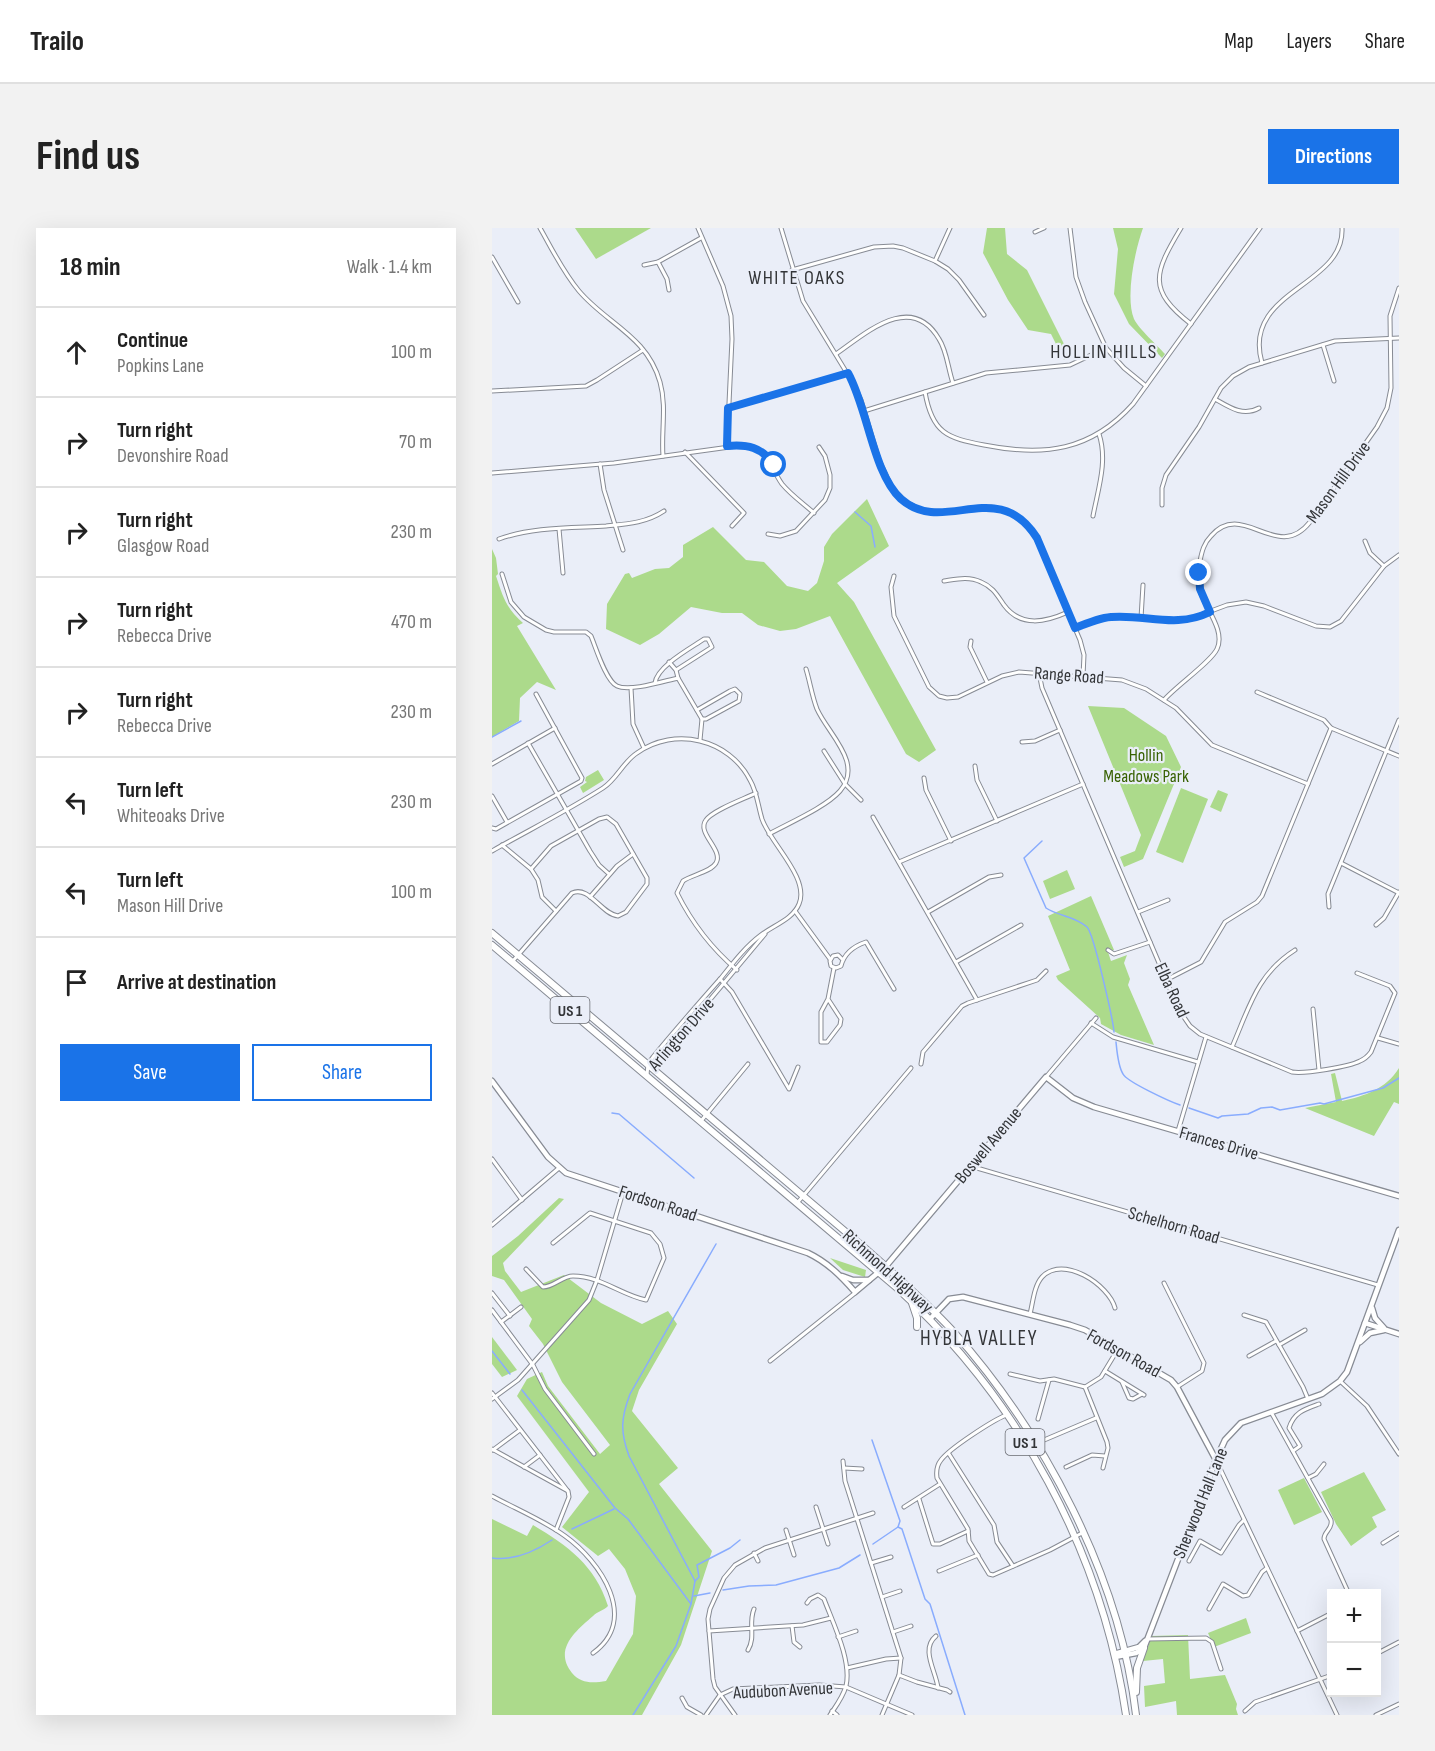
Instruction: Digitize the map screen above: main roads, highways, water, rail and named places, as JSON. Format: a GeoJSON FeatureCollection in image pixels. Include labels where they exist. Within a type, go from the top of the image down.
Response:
{"type":"FeatureCollection","features":[{"type":"Feature","properties":{"kind":"highway","name":"Richmond Highway"},"geometry":{"type":"LineString","coordinates":[[492,933],[886,1266],[935,1313],[988,1374],[1037,1443],[1066,1495],[1083,1533],[1110,1602],[1124,1653],[1136,1715]]}},
{"type":"Feature","properties":{"kind":"highway","name":"Richmond Highway"},"geometry":{"type":"LineString","coordinates":[[492,945],[880,1273],[930,1319],[960,1353],[1007,1414],[1042,1471],[1075,1536],[1096,1590],[1115,1656],[1126,1715]]}},
{"type":"Feature","properties":{"kind":"highway"},"geometry":{"type":"LineString","coordinates":[[908,1298],[916,1312],[917,1328]]}},
{"type":"Feature","properties":{"kind":"highway"},"geometry":{"type":"LineString","coordinates":[[1135,1704],[1137,1668],[1144,1648]]}},
{"type":"Feature","properties":{"kind":"waterway"},"geometry":{"type":"LineString","coordinates":[[855,512],[871,526],[875,547]]}},
{"type":"Feature","properties":{"kind":"waterway"},"geometry":{"type":"LineString","coordinates":[[492,737],[521,721]]}},
{"type":"Feature","properties":{"kind":"waterway"},"geometry":{"type":"LineString","coordinates":[[1042,841],[1024,858],[1046,908],[1072,918],[1087,927],[1103,978],[1114,1032]]}},
{"type":"Feature","properties":{"kind":"waterway"},"geometry":{"type":"LineString","coordinates":[[1116,1042],[1120,1067],[1126,1078],[1180,1105]]}},
{"type":"Feature","properties":{"kind":"waterway"},"geometry":{"type":"LineString","coordinates":[[1189,1108],[1218,1118],[1248,1114],[1261,1108],[1272,1107],[1280,1110],[1324,1104],[1383,1088],[1399,1078]]}},
{"type":"Feature","properties":{"kind":"waterway"},"geometry":{"type":"LineString","coordinates":[[612,1113],[619,1114],[694,1178]]}},
{"type":"Feature","properties":{"kind":"waterway"},"geometry":{"type":"LineString","coordinates":[[695,1581],[629,1456],[623,1425],[630,1394],[716,1244]]}},
{"type":"Feature","properties":{"kind":"waterway"},"geometry":{"type":"LineString","coordinates":[[492,1351],[510,1374]]}},
{"type":"Feature","properties":{"kind":"waterway"},"geometry":{"type":"LineString","coordinates":[[522,1390],[615,1508],[628,1519],[691,1604]]}},
{"type":"Feature","properties":{"kind":"waterway"},"geometry":{"type":"LineString","coordinates":[[872,1440],[900,1521],[898,1527],[873,1544]]}},
{"type":"Feature","properties":{"kind":"waterway"},"geometry":{"type":"LineString","coordinates":[[572,1529],[614,1509]]}},
{"type":"Feature","properties":{"kind":"waterway"},"geometry":{"type":"LineString","coordinates":[[898,1527],[902,1529],[925,1599],[930,1604],[965,1715]]}},
{"type":"Feature","properties":{"kind":"waterway"},"geometry":{"type":"LineString","coordinates":[[492,1558],[524,1555],[552,1540]]}},
{"type":"Feature","properties":{"kind":"waterway"},"geometry":{"type":"LineString","coordinates":[[633,1715],[676,1646],[691,1604],[695,1581],[699,1577],[697,1565],[730,1548],[740,1540]]}},
{"type":"Feature","properties":{"kind":"waterway"},"geometry":{"type":"LineString","coordinates":[[723,1590],[776,1585],[839,1568],[860,1555]]}},
{"type":"Feature","properties":{"kind":"waterway"},"geometry":{"type":"LineString","coordinates":[[694,1596],[710,1593]]}},
{"type":"Feature","properties":{"kind":"district","name":"WHITE OAKS"},"geometry":{"type":"Point","coordinates":[797,277]}},
{"type":"Feature","properties":{"kind":"district","name":"HOLLIN HILLS"},"geometry":{"type":"Point","coordinates":[1104,351]}},
{"type":"Feature","properties":{"kind":"district","name":"HYBLA VALLEY"},"geometry":{"type":"Point","coordinates":[979,1338]}},
{"type":"Feature","properties":{"kind":"park label","name":"Hollin Meadows Park"},"geometry":{"type":"Point","coordinates":[1146,765]}}]}
